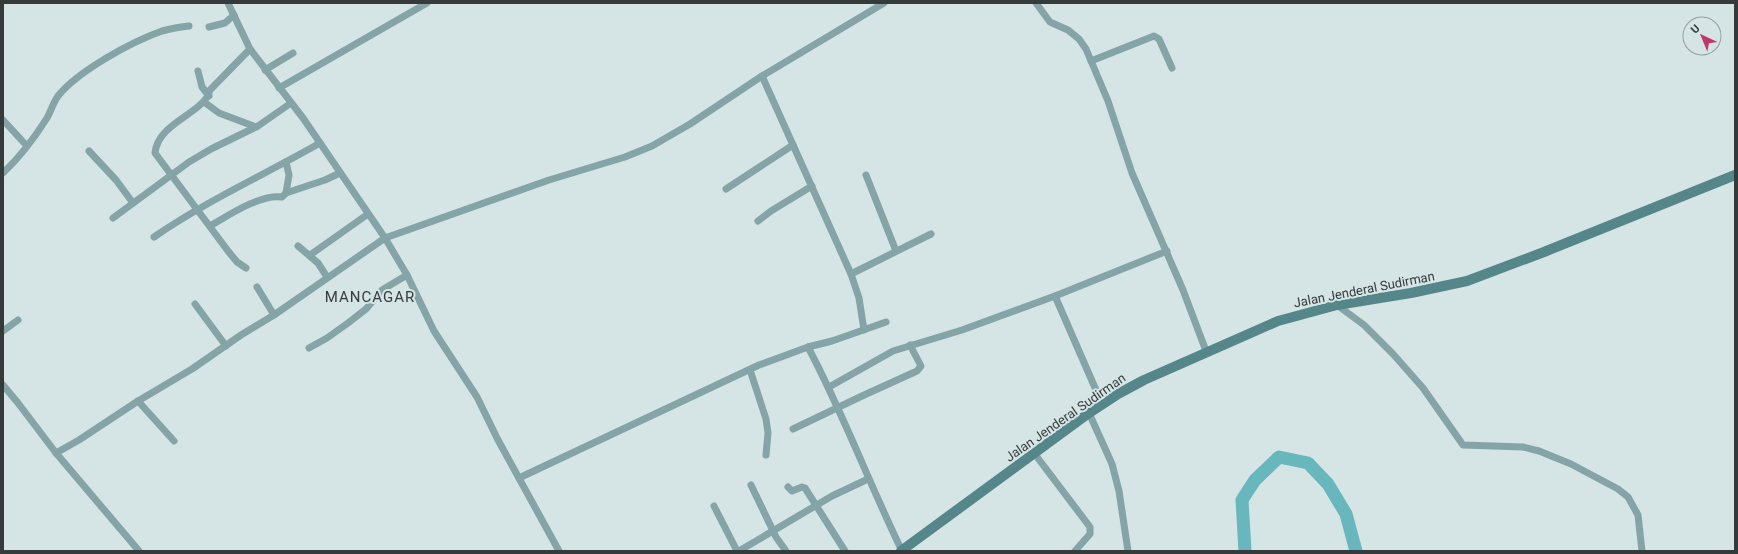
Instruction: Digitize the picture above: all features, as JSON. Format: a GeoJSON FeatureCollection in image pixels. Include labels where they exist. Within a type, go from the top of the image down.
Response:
{"type":"FeatureCollection","features":[{"type":"Feature","properties":{"kind":"main road","name":"Jalan Jenderal Sudirman"},"geometry":{"type":"LineString","coordinates":[[902,551],[1089,413],[1118,394],[1144,380],[1206,351],[1278,321],[1337,305],[1411,293],[1467,281],[1544,252],[1735,175]]}},
{"type":"Feature","properties":{"kind":"street"},"geometry":{"type":"LineString","coordinates":[[228,3],[250,49],[278,88],[291,102],[385,238],[407,275],[431,324],[477,397],[559,551]]}},
{"type":"Feature","properties":{"kind":"street"},"geometry":{"type":"LineString","coordinates":[[278,88],[427,3]]}},
{"type":"Feature","properties":{"kind":"street"},"geometry":{"type":"LineString","coordinates":[[56,453],[79,440],[226,346],[240,335],[274,315],[385,238],[549,180],[625,157],[652,146],[690,124],[762,76],[884,3]]}},
{"type":"Feature","properties":{"kind":"street"},"geometry":{"type":"LineString","coordinates":[[1036,3],[1050,22],[1068,30],[1079,40],[1091,61],[1108,101],[1132,173],[1167,251],[1206,351]]}},
{"type":"Feature","properties":{"kind":"street"},"geometry":{"type":"LineString","coordinates":[[209,27],[225,23],[234,15]]}},
{"type":"Feature","properties":{"kind":"street"},"geometry":{"type":"LineString","coordinates":[[3,173],[46,118],[58,97],[83,73],[126,48],[153,35],[172,28],[189,26]]}},
{"type":"Feature","properties":{"kind":"street"},"geometry":{"type":"LineString","coordinates":[[1091,61],[1154,36],[1159,39],[1172,68]]}},
{"type":"Feature","properties":{"kind":"street"},"geometry":{"type":"LineString","coordinates":[[246,268],[237,262],[155,152],[158,141],[182,118],[207,99],[210,90],[250,49]]}},
{"type":"Feature","properties":{"kind":"street"},"geometry":{"type":"LineString","coordinates":[[266,70],[293,53]]}},
{"type":"Feature","properties":{"kind":"street"},"geometry":{"type":"LineString","coordinates":[[198,71],[207,99],[219,113],[259,125]]}},
{"type":"Feature","properties":{"kind":"street"},"geometry":{"type":"LineString","coordinates":[[762,76],[851,274],[859,298],[864,330]]}},
{"type":"Feature","properties":{"kind":"street"},"geometry":{"type":"LineString","coordinates":[[113,218],[171,174],[211,149],[259,125],[291,102]]}},
{"type":"Feature","properties":{"kind":"street"},"geometry":{"type":"LineString","coordinates":[[3,120],[26,145]]}},
{"type":"Feature","properties":{"kind":"street"},"geometry":{"type":"LineString","coordinates":[[154,237],[198,209],[320,143]]}},
{"type":"Feature","properties":{"kind":"street"},"geometry":{"type":"LineString","coordinates":[[726,189],[793,145]]}},
{"type":"Feature","properties":{"kind":"street"},"geometry":{"type":"LineString","coordinates":[[89,151],[116,180],[133,203]]}},
{"type":"Feature","properties":{"kind":"street"},"geometry":{"type":"LineString","coordinates":[[281,196],[289,174],[283,164]]}},
{"type":"Feature","properties":{"kind":"street"},"geometry":{"type":"LineString","coordinates":[[210,226],[257,201],[281,196],[340,173]]}},
{"type":"Feature","properties":{"kind":"street"},"geometry":{"type":"LineString","coordinates":[[866,175],[896,251]]}},
{"type":"Feature","properties":{"kind":"street"},"geometry":{"type":"LineString","coordinates":[[758,222],[771,210],[812,186]]}},
{"type":"Feature","properties":{"kind":"street"},"geometry":{"type":"LineString","coordinates":[[312,253],[368,214]]}},
{"type":"Feature","properties":{"kind":"street"},"geometry":{"type":"LineString","coordinates":[[851,274],[931,234]]}},
{"type":"Feature","properties":{"kind":"street"},"geometry":{"type":"LineString","coordinates":[[298,246],[312,253],[327,277]]}},
{"type":"Feature","properties":{"kind":"street"},"geometry":{"type":"LineString","coordinates":[[829,387],[893,351],[962,330],[1055,296],[1167,251]]}},
{"type":"Feature","properties":{"kind":"street"},"geometry":{"type":"LineString","coordinates":[[309,348],[343,327],[366,309],[382,290],[407,275]]}},
{"type":"Feature","properties":{"kind":"street"},"geometry":{"type":"LineString","coordinates":[[257,287],[274,315]]}},
{"type":"Feature","properties":{"kind":"street"},"geometry":{"type":"LineString","coordinates":[[1055,296],[1096,390]]}},
{"type":"Feature","properties":{"kind":"street"},"geometry":{"type":"LineString","coordinates":[[195,304],[226,346]]}},
{"type":"Feature","properties":{"kind":"street"},"geometry":{"type":"LineString","coordinates":[[1337,305],[1364,325],[1393,354],[1423,388],[1463,445],[1523,447],[1538,451],[1577,467],[1623,492],[1632,503],[1638,515],[1642,551]]}},
{"type":"Feature","properties":{"kind":"street"},"geometry":{"type":"LineString","coordinates":[[3,331],[18,320]]}},
{"type":"Feature","properties":{"kind":"street"},"geometry":{"type":"LineString","coordinates":[[519,478],[750,370],[808,347],[886,322]]}},
{"type":"Feature","properties":{"kind":"street"},"geometry":{"type":"LineString","coordinates":[[792,429],[917,371],[921,366],[910,345]]}},
{"type":"Feature","properties":{"kind":"street"},"geometry":{"type":"LineString","coordinates":[[808,347],[829,387],[902,551]]}},
{"type":"Feature","properties":{"kind":"street"},"geometry":{"type":"LineString","coordinates":[[750,370],[766,419],[768,433],[766,455]]}},
{"type":"Feature","properties":{"kind":"street"},"geometry":{"type":"LineString","coordinates":[[3,386],[56,453],[139,551]]}},
{"type":"Feature","properties":{"kind":"street"},"geometry":{"type":"LineString","coordinates":[[138,401],[174,440]]}},
{"type":"Feature","properties":{"kind":"street"},"geometry":{"type":"LineString","coordinates":[[838,407],[868,479],[902,551]]}},
{"type":"Feature","properties":{"kind":"street"},"geometry":{"type":"LineString","coordinates":[[1089,413],[1112,464],[1119,492],[1128,551]]}},
{"type":"Feature","properties":{"kind":"street"},"geometry":{"type":"LineString","coordinates":[[1034,453],[1090,527],[1090,534],[1075,551]]}},
{"type":"Feature","properties":{"kind":"street"},"geometry":{"type":"LineString","coordinates":[[714,506],[738,551],[816,505],[868,479]]}},
{"type":"Feature","properties":{"kind":"street"},"geometry":{"type":"LineString","coordinates":[[751,485],[774,531],[786,551]]}},
{"type":"Feature","properties":{"kind":"street"},"geometry":{"type":"LineString","coordinates":[[788,487],[792,491],[802,487],[805,488],[845,551]]}},
{"type":"Feature","properties":{"kind":"waterway"},"geometry":{"type":"LineString","coordinates":[[1245,551],[1242,500],[1255,480],[1279,457],[1308,463],[1328,484],[1346,514],[1356,551]]}},
{"type":"Feature","properties":{"kind":"district","name":"MANCAGAR"},"geometry":{"type":"Point","coordinates":[370,297]}}]}
